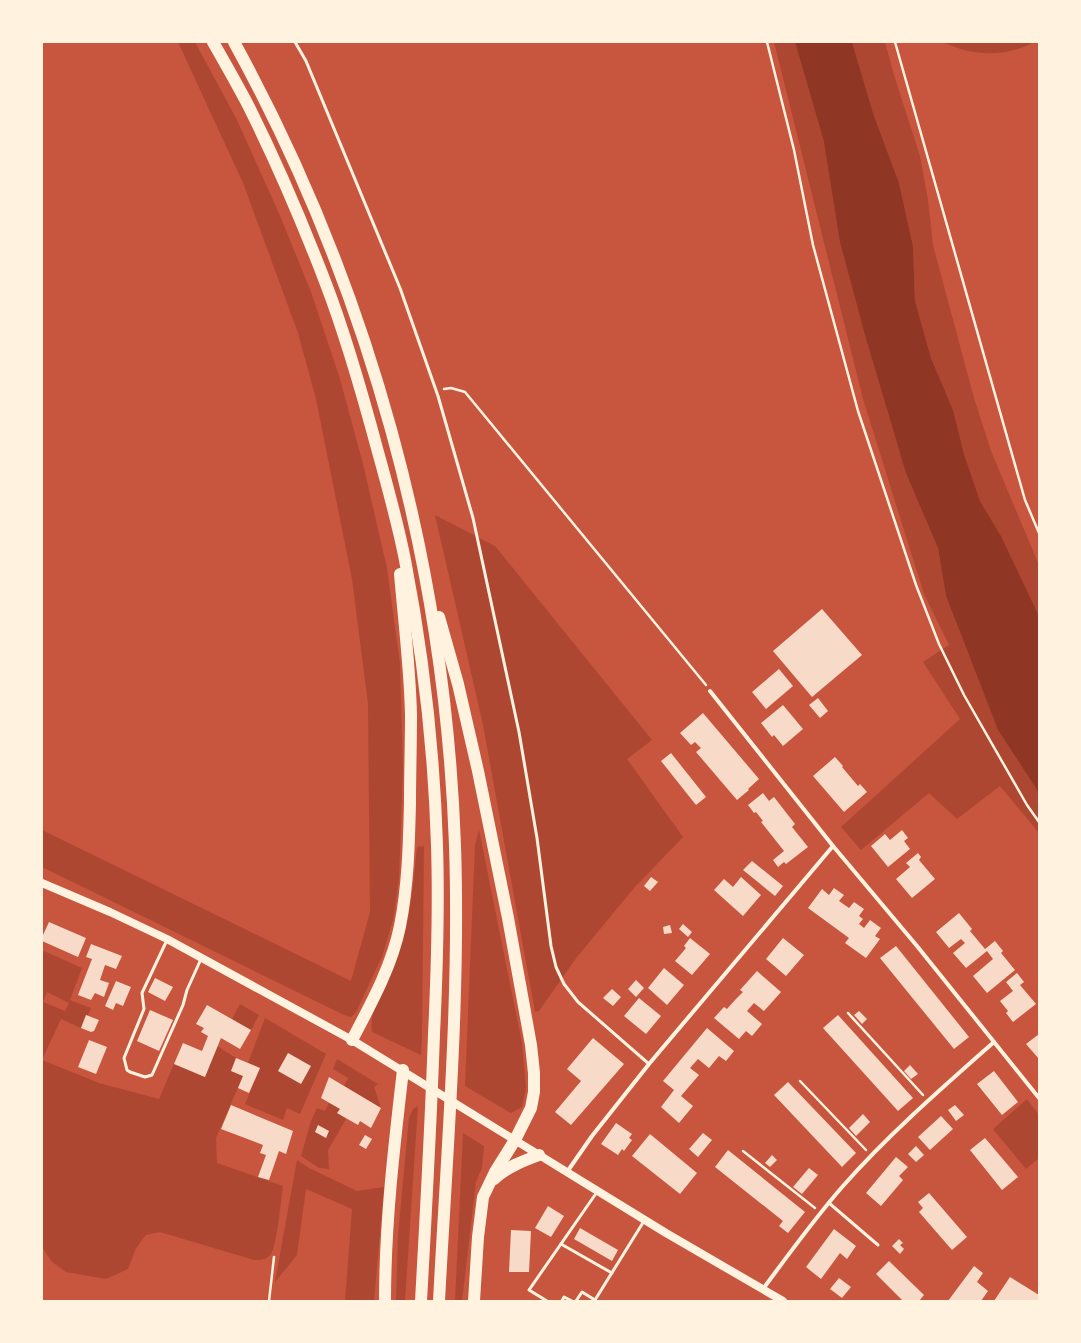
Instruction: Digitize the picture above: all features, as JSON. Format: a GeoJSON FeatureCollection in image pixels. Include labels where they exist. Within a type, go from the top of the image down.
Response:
{"type":"FeatureCollection","features":[{"type":"Feature","properties":{"kind":"highway"},"geometry":{"type":"LineString","coordinates":[[213,42],[248,105],[291,200],[326,284],[347,344],[367,411],[393,507],[405,559],[426,700],[435,797],[438,894],[437,965],[430,1139],[420,1301]]}},
{"type":"Feature","properties":{"kind":"highway"},"geometry":{"type":"LineString","coordinates":[[234,42],[264,96],[309,193],[342,279],[385,406],[422,556],[458,684],[508,918],[531,1045],[534,1073],[534,1092],[531,1108],[515,1140],[495,1172],[483,1196],[474,1301]]}},
{"type":"Feature","properties":{"kind":"highway"},"geometry":{"type":"LineString","coordinates":[[352,1040],[381,982],[392,955],[400,926],[406,882],[409,838],[411,714],[406,641],[393,507]]}},
{"type":"Feature","properties":{"kind":"highway"},"geometry":{"type":"LineString","coordinates":[[422,556],[444,697],[452,794],[456,899],[456,967],[448,1149],[439,1301]]}},
{"type":"Feature","properties":{"kind":"highway"},"geometry":{"type":"LineString","coordinates":[[385,1301],[388,1216],[403,1070]]}},
{"type":"Feature","properties":{"kind":"highway"},"geometry":{"type":"LineString","coordinates":[[489,1184],[506,1170],[539,1155]]}},
{"type":"Feature","properties":{"kind":"main road"},"geometry":{"type":"LineString","coordinates":[[42,883],[110,912],[167,939],[352,1040],[644,1219],[783,1301]]}},
{"type":"Feature","properties":{"kind":"street"},"geometry":{"type":"LineString","coordinates":[[710,691],[833,846],[917,946],[1039,1098]]}},
{"type":"Feature","properties":{"kind":"street"},"geometry":{"type":"LineString","coordinates":[[567,1172],[592,1136],[649,1064],[833,846]]}},
{"type":"Feature","properties":{"kind":"street"},"geometry":{"type":"LineString","coordinates":[[763,1289],[829,1203],[872,1156],[928,1100],[994,1042]]}},
{"type":"Feature","properties":{"kind":"lane"},"geometry":{"type":"LineString","coordinates":[[295,42],[306,61],[400,288],[436,391],[473,518],[519,732],[537,838],[551,946],[556,968],[564,984],[578,1002],[649,1064]]}},
{"type":"Feature","properties":{"kind":"lane"},"geometry":{"type":"LineString","coordinates":[[167,939],[142,994],[144,1009],[124,1058],[127,1070],[130,1072],[145,1077],[152,1075],[183,1005],[187,990],[202,958]]}},
{"type":"Feature","properties":{"kind":"lane"},"geometry":{"type":"LineString","coordinates":[[547,1301],[529,1290],[598,1191]]}},
{"type":"Feature","properties":{"kind":"lane"},"geometry":{"type":"LineString","coordinates":[[829,1203],[878,1245]]}},
{"type":"Feature","properties":{"kind":"lane"},"geometry":{"type":"LineString","coordinates":[[576,1301],[582,1292],[595,1300],[644,1219]]}},
{"type":"Feature","properties":{"kind":"lane"},"geometry":{"type":"LineString","coordinates":[[561,1244],[612,1273]]}},
{"type":"Feature","properties":{"kind":"lane"},"geometry":{"type":"LineString","coordinates":[[562,1301],[564,1297],[572,1301]]}},
{"type":"Feature","properties":{"kind":"path"},"geometry":{"type":"LineString","coordinates":[[767,42],[794,150],[813,245],[858,411],[916,585],[939,644],[964,695],[1027,805],[1039,822]]}},
{"type":"Feature","properties":{"kind":"path"},"geometry":{"type":"LineString","coordinates":[[895,42],[1025,500],[1039,533]]}},
{"type":"Feature","properties":{"kind":"path"},"geometry":{"type":"LineString","coordinates":[[436,391],[451,388],[465,392],[710,691]]}},
{"type":"Feature","properties":{"kind":"path"},"geometry":{"type":"LineString","coordinates":[[848,1013],[928,1100]]}},
{"type":"Feature","properties":{"kind":"path"},"geometry":{"type":"LineString","coordinates":[[800,1081],[872,1156]]}},
{"type":"Feature","properties":{"kind":"path"},"geometry":{"type":"LineString","coordinates":[[743,1151],[821,1213]]}},
{"type":"Feature","properties":{"kind":"path"},"geometry":{"type":"LineString","coordinates":[[269,1301],[274,1256]]}},
{"type":"Feature","properties":{"kind":"shaded area"},"geometry":{"type":"Polygon","coordinates":[[[178,42],[195,42],[237,120],[281,218],[311,292],[340,379],[363,464],[387,568],[400,664],[403,769],[399,879],[393,920],[382,957],[356,1012],[351,1017],[344,1015],[42,867],[42,830],[351,981],[370,912],[368,704],[352,579],[316,399],[298,333],[243,183],[178,42]]]}},
{"type":"Feature","properties":{"kind":"shaded area"},"geometry":{"type":"Polygon","coordinates":[[[774,42],[795,42],[938,548],[946,596],[998,730],[1039,793],[1039,833],[1000,786],[957,819],[929,793],[861,850],[841,827],[960,719],[923,662],[949,645],[924,594],[863,399],[774,42]]]}},
{"type":"Feature","properties":{"kind":"shaded area"},"geometry":{"type":"Polygon","coordinates":[[[795,42],[852,42],[874,116],[899,183],[913,246],[915,301],[931,358],[953,410],[964,454],[980,501],[1001,536],[1039,616],[1039,793],[998,730],[946,596],[938,548],[906,473],[865,335],[840,242],[824,142],[795,42]]]}},
{"type":"Feature","properties":{"kind":"shaded area"},"geometry":{"type":"Polygon","coordinates":[[[852,42],[885,42],[920,156],[928,200],[933,245],[974,398],[991,451],[1039,565],[1039,616],[1001,536],[980,501],[964,454],[953,410],[931,358],[915,301],[913,246],[899,183],[874,116],[852,42]]]}},
{"type":"Feature","properties":{"kind":"shaded area"},"geometry":{"type":"Polygon","coordinates":[[[944,42],[1034,42],[1024,47],[1001,53],[977,53],[955,47],[944,42]]]}},
{"type":"Feature","properties":{"kind":"shaded area"},"geometry":{"type":"Polygon","coordinates":[[[435,515],[495,546],[652,740],[627,759],[683,837],[634,888],[577,957],[539,1011],[535,1012],[483,725],[435,515]]]}},
{"type":"Feature","properties":{"kind":"shaded area"},"geometry":{"type":"Polygon","coordinates":[[[479,830],[522,1043],[526,1088],[522,1107],[511,1113],[465,1086],[475,845],[479,830]]]}},
{"type":"Feature","properties":{"kind":"shaded area"},"geometry":{"type":"Polygon","coordinates":[[[424,846],[421,1055],[372,1032],[371,1025],[375,1007],[387,983],[400,950],[405,933],[411,900],[417,847],[424,846]]]}},
{"type":"Feature","properties":{"kind":"shaded area"},"geometry":{"type":"Polygon","coordinates":[[[44,951],[82,968],[70,1000],[91,1008],[88,1015],[86,1015],[81,1028],[61,1019],[42,1060],[42,955],[44,951]],[[47,992],[43,1002],[65,1011],[69,1003],[47,992]]]}},
{"type":"Feature","properties":{"kind":"shaded area"},"geometry":{"type":"Polygon","coordinates":[[[240,1004],[259,1015],[251,1030],[232,1019],[240,1004]]]}},
{"type":"Feature","properties":{"kind":"shaded area"},"geometry":{"type":"Polygon","coordinates":[[[265,1018],[326,1054],[300,1114],[287,1108],[283,1120],[245,1104],[260,1068],[248,1063],[265,1018]]]}},
{"type":"Feature","properties":{"kind":"shaded area"},"geometry":{"type":"Polygon","coordinates":[[[217,1046],[236,1058],[231,1071],[243,1076],[216,1138],[217,1163],[283,1186],[275,1241],[269,1256],[263,1259],[254,1260],[160,1232],[146,1235],[136,1248],[128,1269],[106,1279],[66,1272],[52,1262],[42,1247],[42,1060],[99,1083],[159,1099],[174,1064],[204,1077],[217,1046]]]}},
{"type":"Feature","properties":{"kind":"shaded area"},"geometry":{"type":"Polygon","coordinates":[[[337,1059],[378,1084],[374,1087],[381,1108],[344,1086],[348,1078],[333,1069],[337,1059]]]}},
{"type":"Feature","properties":{"kind":"shaded area"},"geometry":{"type":"Polygon","coordinates":[[[1027,1099],[1039,1115],[1039,1158],[1026,1169],[993,1129],[1027,1099]]]}},
{"type":"Feature","properties":{"kind":"shaded area"},"geometry":{"type":"Polygon","coordinates":[[[329,1103],[340,1109],[338,1113],[346,1119],[328,1150],[329,1169],[319,1168],[301,1156],[311,1121],[317,1108],[325,1111],[329,1103]]]}},
{"type":"Feature","properties":{"kind":"shaded area"},"geometry":{"type":"Polygon","coordinates":[[[418,1106],[405,1301],[396,1301],[398,1235],[409,1118],[413,1109],[418,1106]]]}},
{"type":"Feature","properties":{"kind":"shaded area"},"geometry":{"type":"Polygon","coordinates":[[[463,1133],[484,1146],[482,1168],[476,1182],[462,1301],[455,1301],[463,1133]]]}},
{"type":"Feature","properties":{"kind":"shaded area"},"geometry":{"type":"Polygon","coordinates":[[[297,1160],[309,1168],[357,1191],[384,1187],[374,1301],[345,1301],[352,1209],[306,1189],[297,1255],[275,1282],[297,1160]]]}},
{"type":"Feature","properties":{"kind":"building"},"geometry":{"type":"Polygon","coordinates":[[[822,609],[862,655],[812,697],[773,651],[822,609]]]}},
{"type":"Feature","properties":{"kind":"building"},"geometry":{"type":"Polygon","coordinates":[[[779,669],[793,686],[766,709],[752,692],[779,669]]]}},
{"type":"Feature","properties":{"kind":"building"},"geometry":{"type":"Polygon","coordinates":[[[818,698],[828,711],[820,718],[809,705],[818,698]]]}},
{"type":"Feature","properties":{"kind":"building"},"geometry":{"type":"Polygon","coordinates":[[[783,705],[803,729],[783,746],[774,735],[772,737],[761,723],[783,705]]]}},
{"type":"Feature","properties":{"kind":"building"},"geometry":{"type":"Polygon","coordinates":[[[703,713],[759,779],[737,800],[696,752],[701,748],[695,742],[691,745],[680,733],[703,713]]]}},
{"type":"Feature","properties":{"kind":"building"},"geometry":{"type":"Polygon","coordinates":[[[671,753],[706,797],[696,805],[661,761],[671,753]]]}},
{"type":"Feature","properties":{"kind":"building"},"geometry":{"type":"Polygon","coordinates":[[[835,757],[858,786],[860,784],[867,792],[844,812],[813,776],[835,757]]]}},
{"type":"Feature","properties":{"kind":"building"},"geometry":{"type":"Polygon","coordinates":[[[763,793],[769,801],[774,797],[795,824],[792,827],[808,847],[786,864],[784,862],[778,867],[773,860],[784,851],[761,822],[763,821],[756,812],[754,813],[748,805],[763,793]]]}},
{"type":"Feature","properties":{"kind":"building"},"geometry":{"type":"Polygon","coordinates":[[[902,830],[908,838],[904,841],[910,849],[888,867],[871,846],[885,834],[890,840],[902,830]]]}},
{"type":"Feature","properties":{"kind":"building"},"geometry":{"type":"Polygon","coordinates":[[[918,853],[921,857],[919,860],[935,879],[912,898],[896,879],[910,867],[906,863],[918,853]]]}},
{"type":"Feature","properties":{"kind":"building"},"geometry":{"type":"Polygon","coordinates":[[[752,861],[783,886],[775,896],[743,870],[752,861]]]}},
{"type":"Feature","properties":{"kind":"building"},"geometry":{"type":"Polygon","coordinates":[[[651,877],[658,882],[650,891],[644,886],[651,877]]]}},
{"type":"Feature","properties":{"kind":"building"},"geometry":{"type":"Polygon","coordinates":[[[741,877],[761,895],[743,916],[714,890],[724,879],[733,887],[741,877]]]}},
{"type":"Feature","properties":{"kind":"building"},"geometry":{"type":"Polygon","coordinates":[[[834,888],[844,895],[839,901],[849,908],[854,902],[864,909],[859,916],[863,919],[859,924],[864,928],[870,920],[881,928],[875,936],[880,939],[866,958],[845,943],[849,938],[808,908],[822,889],[829,895],[834,888]]]}},
{"type":"Feature","properties":{"kind":"building"},"geometry":{"type":"Polygon","coordinates":[[[959,913],[972,929],[970,931],[985,949],[995,941],[1003,951],[1001,953],[1015,970],[987,993],[973,976],[993,959],[987,951],[966,968],[953,953],[965,943],[961,939],[949,948],[936,932],[959,913]]]}},
{"type":"Feature","properties":{"kind":"building"},"geometry":{"type":"Polygon","coordinates":[[[49,922],[86,938],[78,957],[42,941],[42,934],[43,935],[49,922]]]}},
{"type":"Feature","properties":{"kind":"building"},"geometry":{"type":"Polygon","coordinates":[[[683,924],[692,932],[688,937],[679,929],[683,924]]]}},
{"type":"Feature","properties":{"kind":"building"},"geometry":{"type":"Polygon","coordinates":[[[670,925],[672,933],[664,934],[663,927],[670,925]]]}},
{"type":"Feature","properties":{"kind":"building"},"geometry":{"type":"Polygon","coordinates":[[[690,938],[710,954],[692,975],[675,961],[686,948],[684,946],[690,938]]]}},
{"type":"Feature","properties":{"kind":"building"},"geometry":{"type":"Polygon","coordinates":[[[783,938],[804,955],[786,976],[766,959],[783,938]]]}},
{"type":"Feature","properties":{"kind":"building"},"geometry":{"type":"Polygon","coordinates":[[[91,944],[122,956],[116,969],[105,965],[100,980],[109,983],[104,997],[95,993],[91,1000],[78,995],[92,959],[86,957],[91,944]]]}},
{"type":"Feature","properties":{"kind":"building"},"geometry":{"type":"Polygon","coordinates":[[[896,946],[969,1037],[954,1049],[880,958],[896,946]]]}},
{"type":"Feature","properties":{"kind":"building"},"geometry":{"type":"Polygon","coordinates":[[[664,968],[684,985],[667,1005],[648,988],[664,968]]]}},
{"type":"Feature","properties":{"kind":"building"},"geometry":{"type":"Polygon","coordinates":[[[757,971],[781,992],[764,1011],[754,1003],[747,1011],[762,1024],[752,1036],[746,1031],[739,1039],[714,1018],[724,1007],[727,1009],[743,992],[740,990],[757,971]]]}},
{"type":"Feature","properties":{"kind":"building"},"geometry":{"type":"Polygon","coordinates":[[[1017,973],[1024,982],[1020,985],[1036,1004],[1013,1022],[1006,1013],[1008,1011],[1000,1001],[1013,991],[1006,982],[1017,973]]]}},
{"type":"Feature","properties":{"kind":"building"},"geometry":{"type":"Polygon","coordinates":[[[155,978],[173,987],[165,1001],[148,992],[155,978]]]}},
{"type":"Feature","properties":{"kind":"building"},"geometry":{"type":"Polygon","coordinates":[[[636,980],[644,988],[636,997],[628,989],[636,980]]]}},
{"type":"Feature","properties":{"kind":"building"},"geometry":{"type":"Polygon","coordinates":[[[116,981],[131,987],[123,1006],[116,1003],[113,1010],[105,1006],[116,981]]]}},
{"type":"Feature","properties":{"kind":"building"},"geometry":{"type":"Polygon","coordinates":[[[612,989],[621,997],[613,1006],[603,998],[612,989]]]}},
{"type":"Feature","properties":{"kind":"building"},"geometry":{"type":"Polygon","coordinates":[[[639,998],[661,1016],[646,1034],[624,1016],[639,998]]]}},
{"type":"Feature","properties":{"kind":"building"},"geometry":{"type":"Polygon","coordinates":[[[207,1005],[251,1030],[240,1049],[221,1038],[205,1077],[174,1064],[183,1043],[202,1051],[208,1036],[201,1032],[204,1028],[196,1024],[207,1005]]]}},
{"type":"Feature","properties":{"kind":"building"},"geometry":{"type":"Polygon","coordinates":[[[150,1010],[173,1020],[159,1051],[137,1041],[150,1010]]]}},
{"type":"Feature","properties":{"kind":"building"},"geometry":{"type":"Polygon","coordinates":[[[859,1011],[867,1019],[862,1024],[854,1015],[859,1011]]]}},
{"type":"Feature","properties":{"kind":"building"},"geometry":{"type":"Polygon","coordinates":[[[86,1015],[99,1020],[94,1031],[91,1032],[81,1028],[86,1015]]]}},
{"type":"Feature","properties":{"kind":"building"},"geometry":{"type":"Polygon","coordinates":[[[838,1015],[913,1098],[898,1111],[823,1028],[838,1015]]]}},
{"type":"Feature","properties":{"kind":"building"},"geometry":{"type":"Polygon","coordinates":[[[707,1028],[734,1051],[726,1061],[719,1056],[709,1068],[698,1059],[690,1068],[699,1075],[681,1096],[693,1106],[679,1123],[661,1107],[674,1090],[663,1081],[707,1028]]]}},
{"type":"Feature","properties":{"kind":"building"},"geometry":{"type":"Polygon","coordinates":[[[1039,1034],[1039,1059],[1026,1044],[1039,1034]]]}},
{"type":"Feature","properties":{"kind":"building"},"geometry":{"type":"Polygon","coordinates":[[[593,1038],[624,1064],[571,1125],[555,1112],[581,1081],[567,1069],[593,1038]]]}},
{"type":"Feature","properties":{"kind":"building"},"geometry":{"type":"Polygon","coordinates":[[[89,1040],[107,1047],[96,1074],[78,1067],[89,1040]]]}},
{"type":"Feature","properties":{"kind":"building"},"geometry":{"type":"Polygon","coordinates":[[[288,1053],[311,1066],[301,1084],[278,1071],[288,1053]]]}},
{"type":"Feature","properties":{"kind":"building"},"geometry":{"type":"Polygon","coordinates":[[[236,1058],[260,1068],[249,1093],[238,1088],[243,1076],[231,1071],[236,1058]]]}},
{"type":"Feature","properties":{"kind":"building"},"geometry":{"type":"Polygon","coordinates":[[[910,1065],[918,1074],[911,1079],[904,1071],[910,1065]]]}},
{"type":"Feature","properties":{"kind":"building"},"geometry":{"type":"Polygon","coordinates":[[[994,1071],[1018,1102],[1002,1115],[977,1084],[994,1071]]]}},
{"type":"Feature","properties":{"kind":"building"},"geometry":{"type":"Polygon","coordinates":[[[329,1077],[381,1108],[371,1128],[360,1121],[358,1125],[337,1113],[340,1109],[321,1098],[329,1077]]]}},
{"type":"Feature","properties":{"kind":"building"},"geometry":{"type":"Polygon","coordinates":[[[788,1082],[856,1153],[842,1167],[774,1095],[788,1082]]]}},
{"type":"Feature","properties":{"kind":"building"},"geometry":{"type":"Polygon","coordinates":[[[231,1105],[293,1131],[286,1154],[279,1151],[269,1180],[258,1177],[266,1155],[260,1153],[263,1145],[221,1129],[231,1105]]]}},
{"type":"Feature","properties":{"kind":"building"},"geometry":{"type":"Polygon","coordinates":[[[955,1105],[964,1115],[956,1121],[948,1110],[955,1105]]]}},
{"type":"Feature","properties":{"kind":"building"},"geometry":{"type":"Polygon","coordinates":[[[863,1114],[870,1122],[856,1136],[849,1128],[863,1114]]]}},
{"type":"Feature","properties":{"kind":"building"},"geometry":{"type":"Polygon","coordinates":[[[941,1116],[953,1129],[930,1150],[918,1137],[941,1116]]]}},
{"type":"Feature","properties":{"kind":"building"},"geometry":{"type":"Polygon","coordinates":[[[616,1123],[632,1134],[629,1138],[632,1140],[624,1151],[622,1149],[618,1155],[601,1144],[616,1123]]]}},
{"type":"Feature","properties":{"kind":"building"},"geometry":{"type":"Polygon","coordinates":[[[318,1125],[329,1131],[326,1138],[315,1132],[318,1125]]]}},
{"type":"Feature","properties":{"kind":"building"},"geometry":{"type":"Polygon","coordinates":[[[703,1133],[712,1140],[698,1157],[689,1149],[703,1133]]]}},
{"type":"Feature","properties":{"kind":"building"},"geometry":{"type":"Polygon","coordinates":[[[650,1134],[697,1173],[680,1194],[632,1156],[650,1134]]]}},
{"type":"Feature","properties":{"kind":"building"},"geometry":{"type":"Polygon","coordinates":[[[365,1135],[372,1139],[366,1149],[359,1145],[365,1135]]]}},
{"type":"Feature","properties":{"kind":"building"},"geometry":{"type":"Polygon","coordinates":[[[985,1138],[1018,1177],[1002,1190],[970,1150],[985,1138]]]}},
{"type":"Feature","properties":{"kind":"building"},"geometry":{"type":"Polygon","coordinates":[[[916,1146],[924,1155],[916,1162],[908,1154],[916,1146]]]}},
{"type":"Feature","properties":{"kind":"building"},"geometry":{"type":"Polygon","coordinates":[[[728,1150],[805,1212],[788,1233],[779,1226],[783,1221],[715,1167],[728,1150]]]}},
{"type":"Feature","properties":{"kind":"building"},"geometry":{"type":"Polygon","coordinates":[[[772,1155],[777,1160],[770,1167],[765,1163],[772,1155]]]}},
{"type":"Feature","properties":{"kind":"building"},"geometry":{"type":"Polygon","coordinates":[[[896,1157],[908,1167],[899,1176],[903,1180],[881,1206],[866,1193],[896,1157]]]}},
{"type":"Feature","properties":{"kind":"building"},"geometry":{"type":"Polygon","coordinates":[[[809,1168],[818,1175],[802,1194],[793,1187],[809,1168]]]}},
{"type":"Feature","properties":{"kind":"building"},"geometry":{"type":"Polygon","coordinates":[[[929,1193],[967,1237],[952,1250],[919,1212],[923,1208],[918,1202],[929,1193]]]}},
{"type":"Feature","properties":{"kind":"building"},"geometry":{"type":"Polygon","coordinates":[[[548,1206],[564,1216],[551,1237],[535,1228],[548,1206]]]}},
{"type":"Feature","properties":{"kind":"building"},"geometry":{"type":"Polygon","coordinates":[[[580,1228],[618,1250],[612,1261],[574,1239],[580,1228]]]}},
{"type":"Feature","properties":{"kind":"building"},"geometry":{"type":"Polygon","coordinates":[[[834,1229],[856,1246],[847,1259],[840,1253],[821,1279],[806,1267],[834,1229]]]}},
{"type":"Feature","properties":{"kind":"building"},"geometry":{"type":"Polygon","coordinates":[[[511,1230],[531,1231],[529,1272],[509,1272],[511,1230]]]}},
{"type":"Feature","properties":{"kind":"building"},"geometry":{"type":"Polygon","coordinates":[[[899,1239],[903,1243],[900,1245],[904,1249],[900,1254],[892,1246],[899,1239]]]}},
{"type":"Feature","properties":{"kind":"building"},"geometry":{"type":"Polygon","coordinates":[[[889,1261],[924,1295],[919,1301],[903,1301],[876,1274],[889,1261]]]}},
{"type":"Feature","properties":{"kind":"building"},"geometry":{"type":"Polygon","coordinates":[[[974,1266],[983,1273],[977,1282],[988,1291],[981,1301],[948,1301],[974,1266]]]}},
{"type":"Feature","properties":{"kind":"building"},"geometry":{"type":"Polygon","coordinates":[[[1010,1277],[1039,1295],[1039,1301],[994,1301],[1010,1277]]]}},
{"type":"Feature","properties":{"kind":"building"},"geometry":{"type":"Polygon","coordinates":[[[839,1278],[851,1287],[842,1298],[830,1289],[839,1278]]]}}]}
